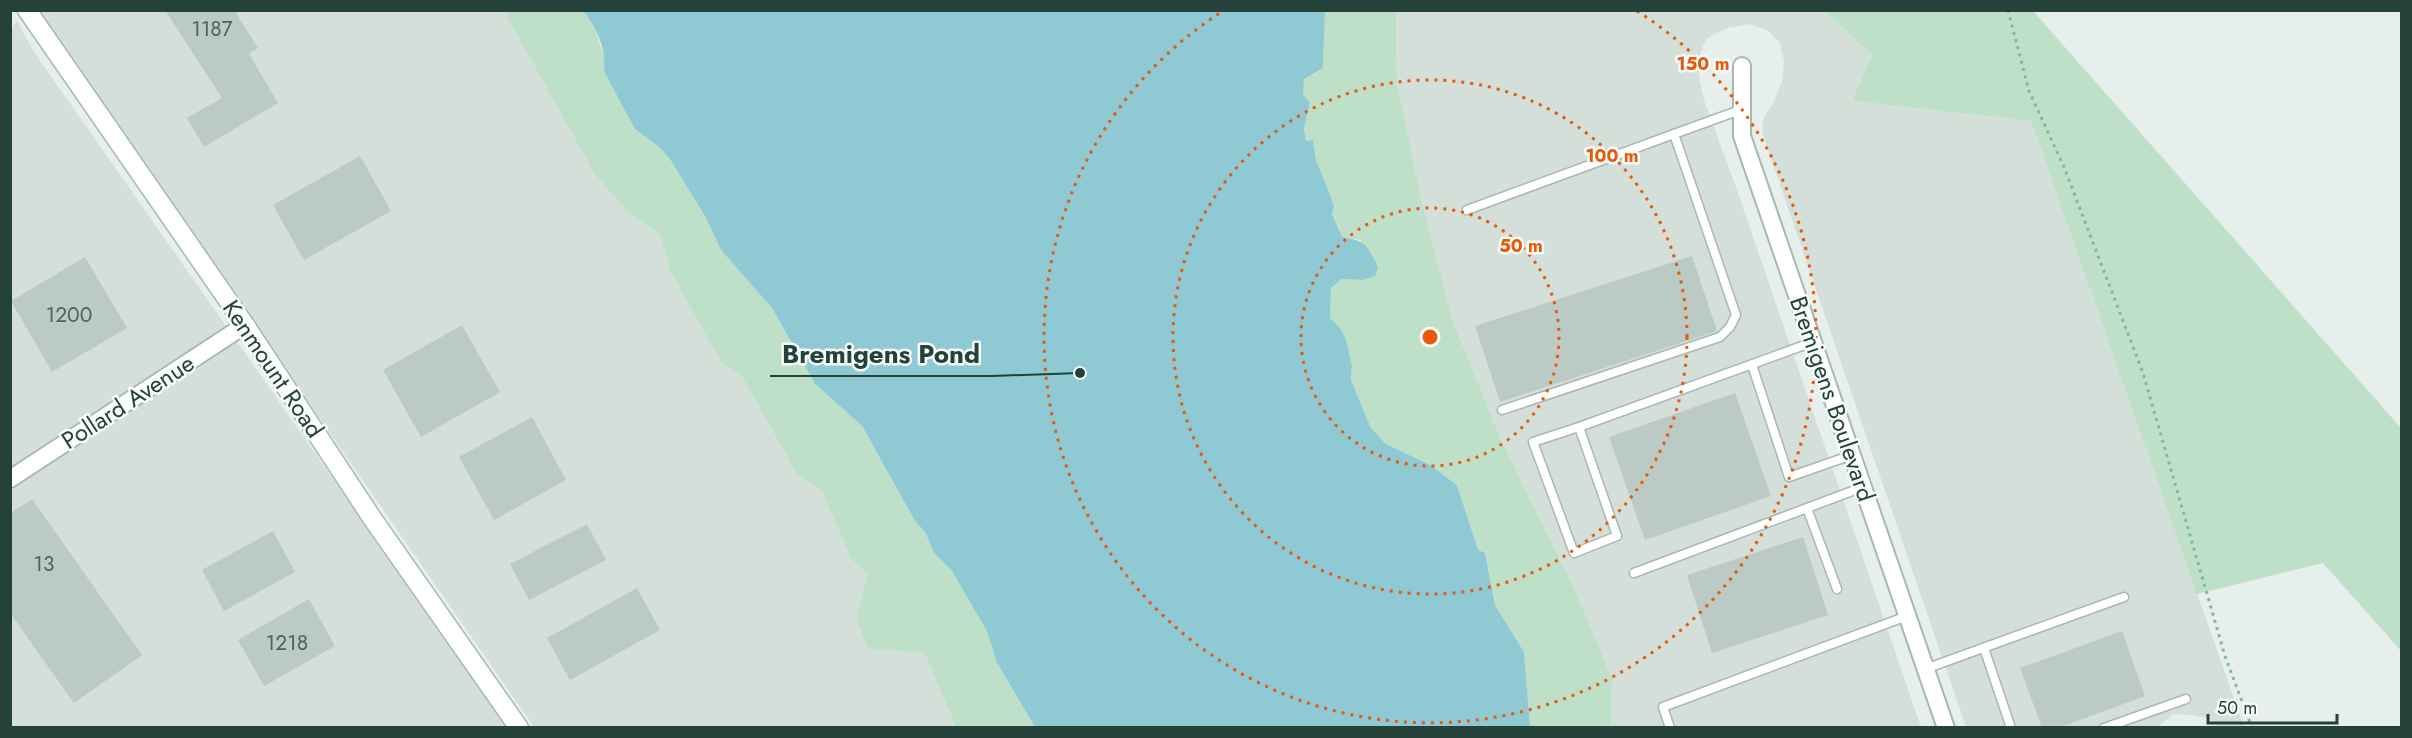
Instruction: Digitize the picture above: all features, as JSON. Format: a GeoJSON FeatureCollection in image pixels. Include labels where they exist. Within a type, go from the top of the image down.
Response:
{"type":"FeatureCollection","features":[{"type":"Feature","properties":{"kind":"main road","name":"Kenmount Road"},"geometry":{"type":"LineString","coordinates":[[27,10],[245,326],[372,518],[519,728]]}},
{"type":"Feature","properties":{"kind":"street","name":"Bremigens Boulevard"},"geometry":{"type":"LineString","coordinates":[[1742,66],[1740,110],[1742,136],[1946,728]]}},
{"type":"Feature","properties":{"kind":"street","name":"Pollard Avenue"},"geometry":{"type":"LineString","coordinates":[[10,478],[245,326]]}},
{"type":"Feature","properties":{"kind":"lane"},"geometry":{"type":"LineString","coordinates":[[1467,210],[1740,110]]}},
{"type":"Feature","properties":{"kind":"lane"},"geometry":{"type":"LineString","coordinates":[[1502,410],[1720,338],[1730,327],[1736,315],[1674,134]]}},
{"type":"Feature","properties":{"kind":"lane"},"geometry":{"type":"LineString","coordinates":[[1579,427],[1617,536],[1574,553],[1533,442],[1813,342]]}},
{"type":"Feature","properties":{"kind":"lane"},"geometry":{"type":"LineString","coordinates":[[1752,365],[1789,477],[1852,455]]}},
{"type":"Feature","properties":{"kind":"lane"},"geometry":{"type":"LineString","coordinates":[[1634,573],[1863,487]]}},
{"type":"Feature","properties":{"kind":"lane"},"geometry":{"type":"LineString","coordinates":[[1807,508],[1837,589]]}},
{"type":"Feature","properties":{"kind":"lane"},"geometry":{"type":"LineString","coordinates":[[1926,669],[2124,597]]}},
{"type":"Feature","properties":{"kind":"lane"},"geometry":{"type":"LineString","coordinates":[[1670,728],[1663,707],[1907,616]]}},
{"type":"Feature","properties":{"kind":"lane"},"geometry":{"type":"LineString","coordinates":[[1984,648],[2010,728]]}},
{"type":"Feature","properties":{"kind":"lane"},"geometry":{"type":"LineString","coordinates":[[2104,728],[2186,699]]}},
{"type":"Feature","properties":{"kind":"path"},"geometry":{"type":"LineString","coordinates":[[2008,10],[2029,91],[2064,167],[2143,373],[2225,656],[2252,728]]}},
{"type":"Feature","properties":{"kind":"shaded area"},"geometry":{"type":"Polygon","coordinates":[[[37,11],[504,11],[631,215],[660,234],[670,271],[722,364],[741,375],[797,474],[822,491],[851,559],[868,574],[857,619],[924,652],[956,727],[534,727],[37,11]]]}},
{"type":"Feature","properties":{"kind":"shaded area"},"geometry":{"type":"Polygon","coordinates":[[[1396,11],[1825,11],[1872,55],[1852,101],[2031,121],[2244,727],[2218,727],[2208,718],[2173,714],[2158,727],[1966,727],[1762,132],[1764,117],[1773,104],[1782,81],[1784,62],[1780,43],[1767,30],[1750,24],[1727,28],[1706,39],[1699,56],[1699,76],[1704,100],[1921,727],[1611,727],[1612,678],[1575,590],[1501,440],[1452,319],[1419,189],[1397,81],[1396,11]]]}},
{"type":"Feature","properties":{"kind":"shaded area"},"geometry":{"type":"Polygon","coordinates":[[[17,21],[34,52],[507,727],[11,728],[10,30],[17,21]]]}},
{"type":"Feature","properties":{"kind":"green space"},"geometry":{"type":"Polygon","coordinates":[[[504,11],[583,11],[593,22],[606,63],[635,129],[659,147],[670,159],[706,218],[721,250],[772,308],[815,384],[862,426],[915,521],[925,532],[934,553],[952,571],[988,631],[997,663],[1035,727],[956,727],[924,652],[869,649],[856,619],[868,574],[851,559],[822,491],[797,474],[741,375],[722,364],[670,271],[660,234],[631,215],[595,174],[504,11]]]}},
{"type":"Feature","properties":{"kind":"green space"},"geometry":{"type":"Polygon","coordinates":[[[1325,11],[1396,11],[1397,81],[1419,189],[1452,319],[1501,440],[1575,590],[1612,678],[1611,727],[1530,727],[1524,652],[1495,605],[1485,553],[1478,551],[1457,485],[1430,465],[1386,444],[1371,428],[1351,380],[1352,366],[1340,328],[1330,318],[1331,288],[1342,279],[1362,280],[1361,240],[1342,237],[1332,214],[1334,205],[1316,160],[1313,141],[1306,141],[1304,128],[1310,102],[1303,95],[1304,79],[1323,68],[1325,11]]]}},
{"type":"Feature","properties":{"kind":"green space"},"geometry":{"type":"Polygon","coordinates":[[[1825,11],[2033,11],[2401,428],[2401,651],[2323,563],[2197,594],[2031,121],[1852,101],[1872,55],[1825,11]]]}},
{"type":"Feature","properties":{"kind":"water"},"geometry":{"type":"Polygon","coordinates":[[[583,11],[1325,11],[1323,68],[1304,79],[1303,95],[1310,102],[1304,128],[1306,141],[1313,140],[1316,160],[1334,205],[1332,214],[1342,237],[1365,245],[1378,267],[1375,276],[1362,280],[1342,279],[1331,288],[1330,318],[1340,328],[1346,340],[1352,366],[1351,380],[1371,428],[1386,444],[1430,465],[1457,485],[1478,550],[1485,553],[1495,605],[1524,652],[1530,727],[1035,727],[997,663],[987,631],[952,571],[934,553],[925,532],[915,521],[862,426],[815,384],[772,308],[721,250],[706,218],[670,159],[659,147],[635,129],[604,71],[604,55],[600,39],[583,11]]]}},
{"type":"Feature","properties":{"kind":"building"},"geometry":{"type":"Polygon","coordinates":[[[165,10],[234,10],[258,48],[249,54],[278,103],[204,147],[187,118],[222,98],[165,10]]]}},
{"type":"Feature","properties":{"kind":"building"},"geometry":{"type":"Polygon","coordinates":[[[360,156],[391,211],[304,260],[273,205],[360,156]]]}},
{"type":"Feature","properties":{"kind":"building"},"geometry":{"type":"Polygon","coordinates":[[[1692,256],[1717,331],[1500,402],[1475,326],[1692,256]]]}},
{"type":"Feature","properties":{"kind":"building"},"geometry":{"type":"Polygon","coordinates":[[[85,257],[127,328],[52,372],[11,301],[85,257]]]}},
{"type":"Feature","properties":{"kind":"building"},"geometry":{"type":"Polygon","coordinates":[[[462,325],[500,392],[421,437],[383,370],[462,325]]]}},
{"type":"Feature","properties":{"kind":"building"},"geometry":{"type":"Polygon","coordinates":[[[1735,393],[1771,496],[1645,540],[1609,437],[1735,393]]]}},
{"type":"Feature","properties":{"kind":"building"},"geometry":{"type":"Polygon","coordinates":[[[532,417],[566,480],[494,520],[459,457],[532,417]]]}},
{"type":"Feature","properties":{"kind":"building"},"geometry":{"type":"Polygon","coordinates":[[[32,499],[142,655],[74,703],[10,613],[10,514],[32,499]]]}},
{"type":"Feature","properties":{"kind":"building"},"geometry":{"type":"Polygon","coordinates":[[[587,524],[606,560],[529,600],[510,564],[587,524]]]}},
{"type":"Feature","properties":{"kind":"building"},"geometry":{"type":"Polygon","coordinates":[[[273,531],[295,572],[224,611],[202,570],[273,531]]]}},
{"type":"Feature","properties":{"kind":"building"},"geometry":{"type":"Polygon","coordinates":[[[1803,537],[1828,615],[1712,653],[1687,575],[1803,537]]]}},
{"type":"Feature","properties":{"kind":"building"},"geometry":{"type":"Polygon","coordinates":[[[637,588],[660,630],[570,680],[547,638],[637,588]]]}},
{"type":"Feature","properties":{"kind":"building"},"geometry":{"type":"Polygon","coordinates":[[[309,599],[335,646],[264,686],[238,640],[309,599]]]}},
{"type":"Feature","properties":{"kind":"building"},"geometry":{"type":"Polygon","coordinates":[[[2122,631],[2145,696],[2058,728],[2042,728],[2020,668],[2122,631]]]}},
{"type":"Feature","properties":{"kind":"place","name":"Bremigens Pond"},"geometry":{"type":"Point","coordinates":[1080,373]}}]}
